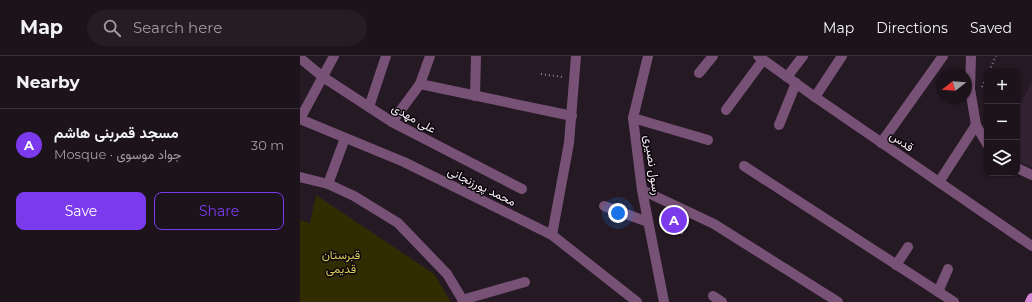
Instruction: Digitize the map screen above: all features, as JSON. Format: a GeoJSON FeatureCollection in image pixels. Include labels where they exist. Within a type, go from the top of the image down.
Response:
{"type":"FeatureCollection","features":[{"type":"Feature","properties":{"kind":"main road"},"geometry":{"type":"LineString","coordinates":[[1030,302],[1032,298]]}},
{"type":"Feature","properties":{"kind":"street"},"geometry":{"type":"LineString","coordinates":[[300,119],[334,56]]}},
{"type":"Feature","properties":{"kind":"street"},"geometry":{"type":"LineString","coordinates":[[369,107],[386,56]]}},
{"type":"Feature","properties":{"kind":"street"},"geometry":{"type":"LineString","coordinates":[[392,122],[420,84],[430,56]]}},
{"type":"Feature","properties":{"kind":"street"},"geometry":{"type":"LineString","coordinates":[[475,96],[476,56]]}},
{"type":"Feature","properties":{"kind":"street"},"geometry":{"type":"LineString","coordinates":[[552,235],[569,143],[576,56]]}},
{"type":"Feature","properties":{"kind":"street","name":"رسول نصیری"},"geometry":{"type":"LineString","coordinates":[[648,56],[633,118],[642,190],[664,302]]}},
{"type":"Feature","properties":{"kind":"street"},"geometry":{"type":"LineString","coordinates":[[699,73],[713,56]]}},
{"type":"Feature","properties":{"kind":"street"},"geometry":{"type":"LineString","coordinates":[[787,77],[803,56]]}},
{"type":"Feature","properties":{"kind":"street"},"geometry":{"type":"LineString","coordinates":[[815,97],[842,56]]}},
{"type":"Feature","properties":{"kind":"street"},"geometry":{"type":"LineString","coordinates":[[881,143],[943,56]]}},
{"type":"Feature","properties":{"kind":"street"},"geometry":{"type":"LineString","coordinates":[[970,56],[970,89],[976,125],[985,140]]}},
{"type":"Feature","properties":{"kind":"street","name":"علی مهدی"},"geometry":{"type":"LineString","coordinates":[[300,58],[323,77],[392,122],[522,189]]}},
{"type":"Feature","properties":{"kind":"street"},"geometry":{"type":"LineString","coordinates":[[726,110],[761,58]]}},
{"type":"Feature","properties":{"kind":"street","name":"قدس"},"geometry":{"type":"LineString","coordinates":[[761,58],[881,143],[1032,246]]}},
{"type":"Feature","properties":{"kind":"street"},"geometry":{"type":"LineString","coordinates":[[779,125],[796,83]]}},
{"type":"Feature","properties":{"kind":"street"},"geometry":{"type":"LineString","coordinates":[[420,84],[572,116]]}},
{"type":"Feature","properties":{"kind":"street"},"geometry":{"type":"LineString","coordinates":[[633,118],[708,140]]}},
{"type":"Feature","properties":{"kind":"street","name":"محمد پورزنجانی"},"geometry":{"type":"LineString","coordinates":[[300,119],[404,162],[552,235],[634,301]]}},
{"type":"Feature","properties":{"kind":"street"},"geometry":{"type":"LineString","coordinates":[[939,182],[976,125]]}},
{"type":"Feature","properties":{"kind":"street"},"geometry":{"type":"LineString","coordinates":[[328,184],[345,138]]}},
{"type":"Feature","properties":{"kind":"street"},"geometry":{"type":"LineString","coordinates":[[744,166],[954,302]]}},
{"type":"Feature","properties":{"kind":"street"},"geometry":{"type":"LineString","coordinates":[[1020,169],[1032,175]]}},
{"type":"Feature","properties":{"kind":"street"},"geometry":{"type":"LineString","coordinates":[[300,177],[328,184],[354,196],[398,223],[447,274],[463,301],[525,282]]}},
{"type":"Feature","properties":{"kind":"street"},"geometry":{"type":"LineString","coordinates":[[642,190],[714,224],[838,302]]}},
{"type":"Feature","properties":{"kind":"street"},"geometry":{"type":"LineString","coordinates":[[604,206],[648,222]]}},
{"type":"Feature","properties":{"kind":"street"},"geometry":{"type":"LineString","coordinates":[[896,265],[908,246]]}},
{"type":"Feature","properties":{"kind":"street"},"geometry":{"type":"LineString","coordinates":[[938,292],[948,269]]}},
{"type":"Feature","properties":{"kind":"street"},"geometry":{"type":"LineString","coordinates":[[713,296],[722,302]]}},
{"type":"Feature","properties":{"kind":"path"},"geometry":{"type":"LineString","coordinates":[[990,68],[996,56]]}},
{"type":"Feature","properties":{"kind":"path"},"geometry":{"type":"LineString","coordinates":[[541,74],[575,79]]}},
{"type":"Feature","properties":{"kind":"shaded area"},"geometry":{"type":"Polygon","coordinates":[[[1032,81],[1032,167],[1020,162],[1020,105],[1032,81]]]}},
{"type":"Feature","properties":{"kind":"green space","name":"قبرستان قدیمى"},"geometry":{"type":"Polygon","coordinates":[[[316,195],[434,274],[451,302],[300,302],[300,220],[310,223],[316,195]]]}},
{"type":"Feature","properties":{"kind":"building"},"geometry":{"type":"Polygon","coordinates":[[[665,208],[686,218],[682,234],[661,223],[665,208]]]}},
{"type":"Feature","properties":{"kind":"place","name":"مسجد قمربنی هاشم"},"geometry":{"type":"Point","coordinates":[674,220]}}]}
